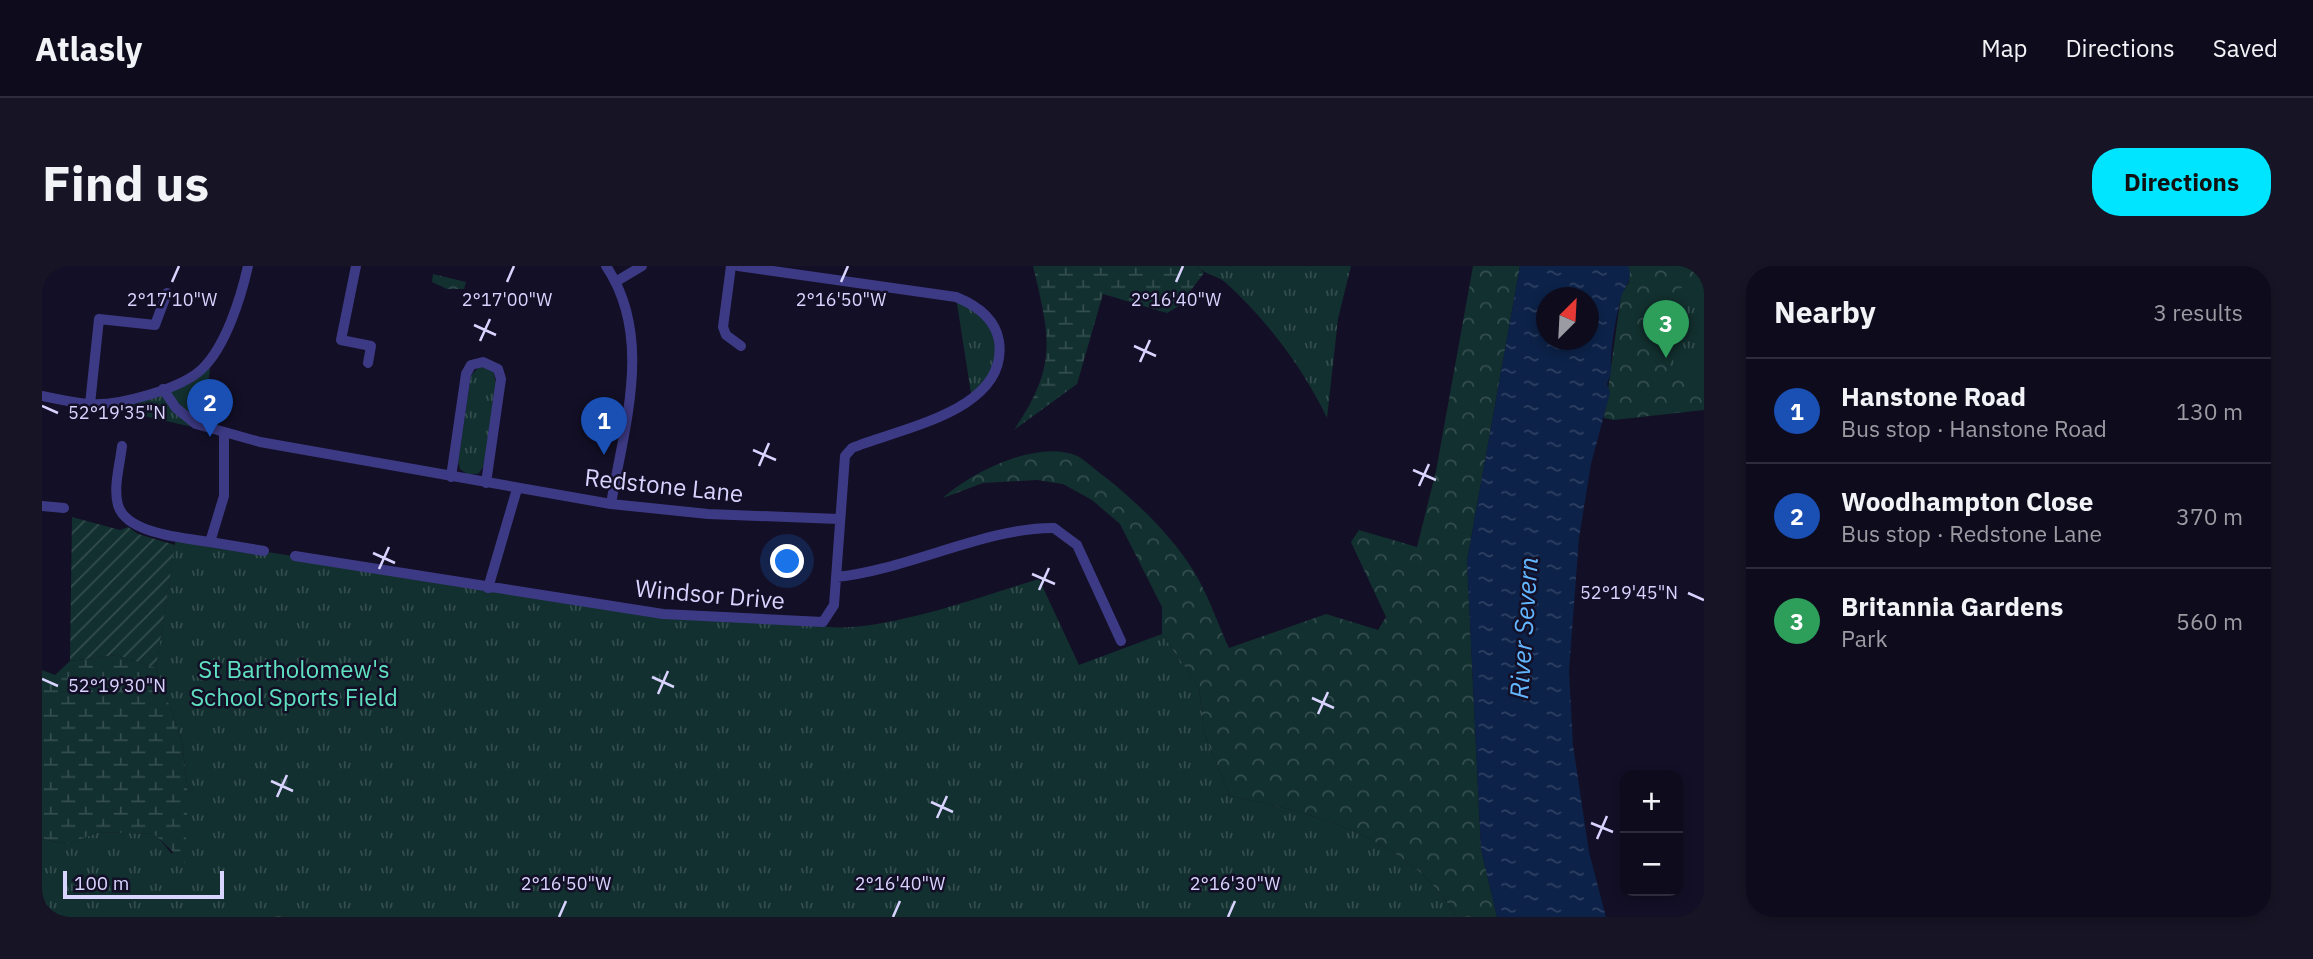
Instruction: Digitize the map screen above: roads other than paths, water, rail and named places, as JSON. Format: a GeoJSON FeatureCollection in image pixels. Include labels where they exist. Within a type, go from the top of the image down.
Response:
{"type":"FeatureCollection","features":[{"type":"Feature","properties":{"kind":"street"},"geometry":{"type":"LineString","coordinates":[[42,396],[90,404],[133,399],[195,375],[206,364],[237,308],[248,266]]}},
{"type":"Feature","properties":{"kind":"street"},"geometry":{"type":"LineString","coordinates":[[356,266],[341,340],[371,346],[368,363]]}},
{"type":"Feature","properties":{"kind":"street"},"geometry":{"type":"LineString","coordinates":[[606,266],[617,281],[631,318],[634,361],[611,504]]}},
{"type":"Feature","properties":{"kind":"street"},"geometry":{"type":"LineString","coordinates":[[617,281],[642,266]]}},
{"type":"Feature","properties":{"kind":"street"},"geometry":{"type":"LineString","coordinates":[[732,266],[723,327],[726,335],[741,346]]}},
{"type":"Feature","properties":{"kind":"street"},"geometry":{"type":"LineString","coordinates":[[739,266],[791,270]]}},
{"type":"Feature","properties":{"kind":"street","name":"Windsor Drive"},"geometry":{"type":"LineString","coordinates":[[295,556],[663,614],[813,624],[823,622],[829,616],[836,577],[839,519],[848,452],[972,400],[993,377],[999,363],[998,335],[982,312],[956,297],[791,270]]}},
{"type":"Feature","properties":{"kind":"street"},"geometry":{"type":"LineString","coordinates":[[90,404],[99,318],[155,325],[167,293]]}},
{"type":"Feature","properties":{"kind":"street"},"geometry":{"type":"LineString","coordinates":[[451,477],[466,374],[471,365],[483,362],[498,369],[501,379],[486,483]]}},
{"type":"Feature","properties":{"kind":"street","name":"Redstone Lane"},"geometry":{"type":"LineString","coordinates":[[163,389],[169,400],[189,420],[224,434],[611,504],[709,514],[839,519]]}},
{"type":"Feature","properties":{"kind":"street"},"geometry":{"type":"LineString","coordinates":[[210,542],[224,496],[224,434]]}},
{"type":"Feature","properties":{"kind":"street"},"geometry":{"type":"LineString","coordinates":[[121,446],[116,496],[118,509],[128,520],[159,533],[264,551]]}},
{"type":"Feature","properties":{"kind":"street"},"geometry":{"type":"LineString","coordinates":[[488,588],[517,489]]}},
{"type":"Feature","properties":{"kind":"street"},"geometry":{"type":"LineString","coordinates":[[42,506],[64,508]]}},
{"type":"Feature","properties":{"kind":"street"},"geometry":{"type":"LineString","coordinates":[[836,577],[865,574],[1017,532],[1054,528],[1077,545],[1121,641]]}},
{"type":"Feature","properties":{"kind":"water","name":"River Severn"},"geometry":{"type":"Polygon","coordinates":[[[1520,266],[1628,266],[1629,279],[1621,298],[1613,335],[1611,372],[1607,384],[1610,393],[1591,464],[1579,538],[1569,671],[1573,745],[1589,852],[1606,917],[1497,917],[1481,849],[1467,561],[1520,266]]]}},
{"type":"Feature","properties":{"kind":"place","name":"Britannia Gardens"},"geometry":{"type":"Point","coordinates":[1666,358]}},
{"type":"Feature","properties":{"kind":"place","name":"Woodhampton Close"},"geometry":{"type":"Point","coordinates":[210,437]}},
{"type":"Feature","properties":{"kind":"place","name":"Hanstone Road"},"geometry":{"type":"Point","coordinates":[604,455]}},
{"type":"Feature","properties":{"kind":"park label","name":"St Bartholomew's School Sports Field"},"geometry":{"type":"Point","coordinates":[294,684]}}]}
